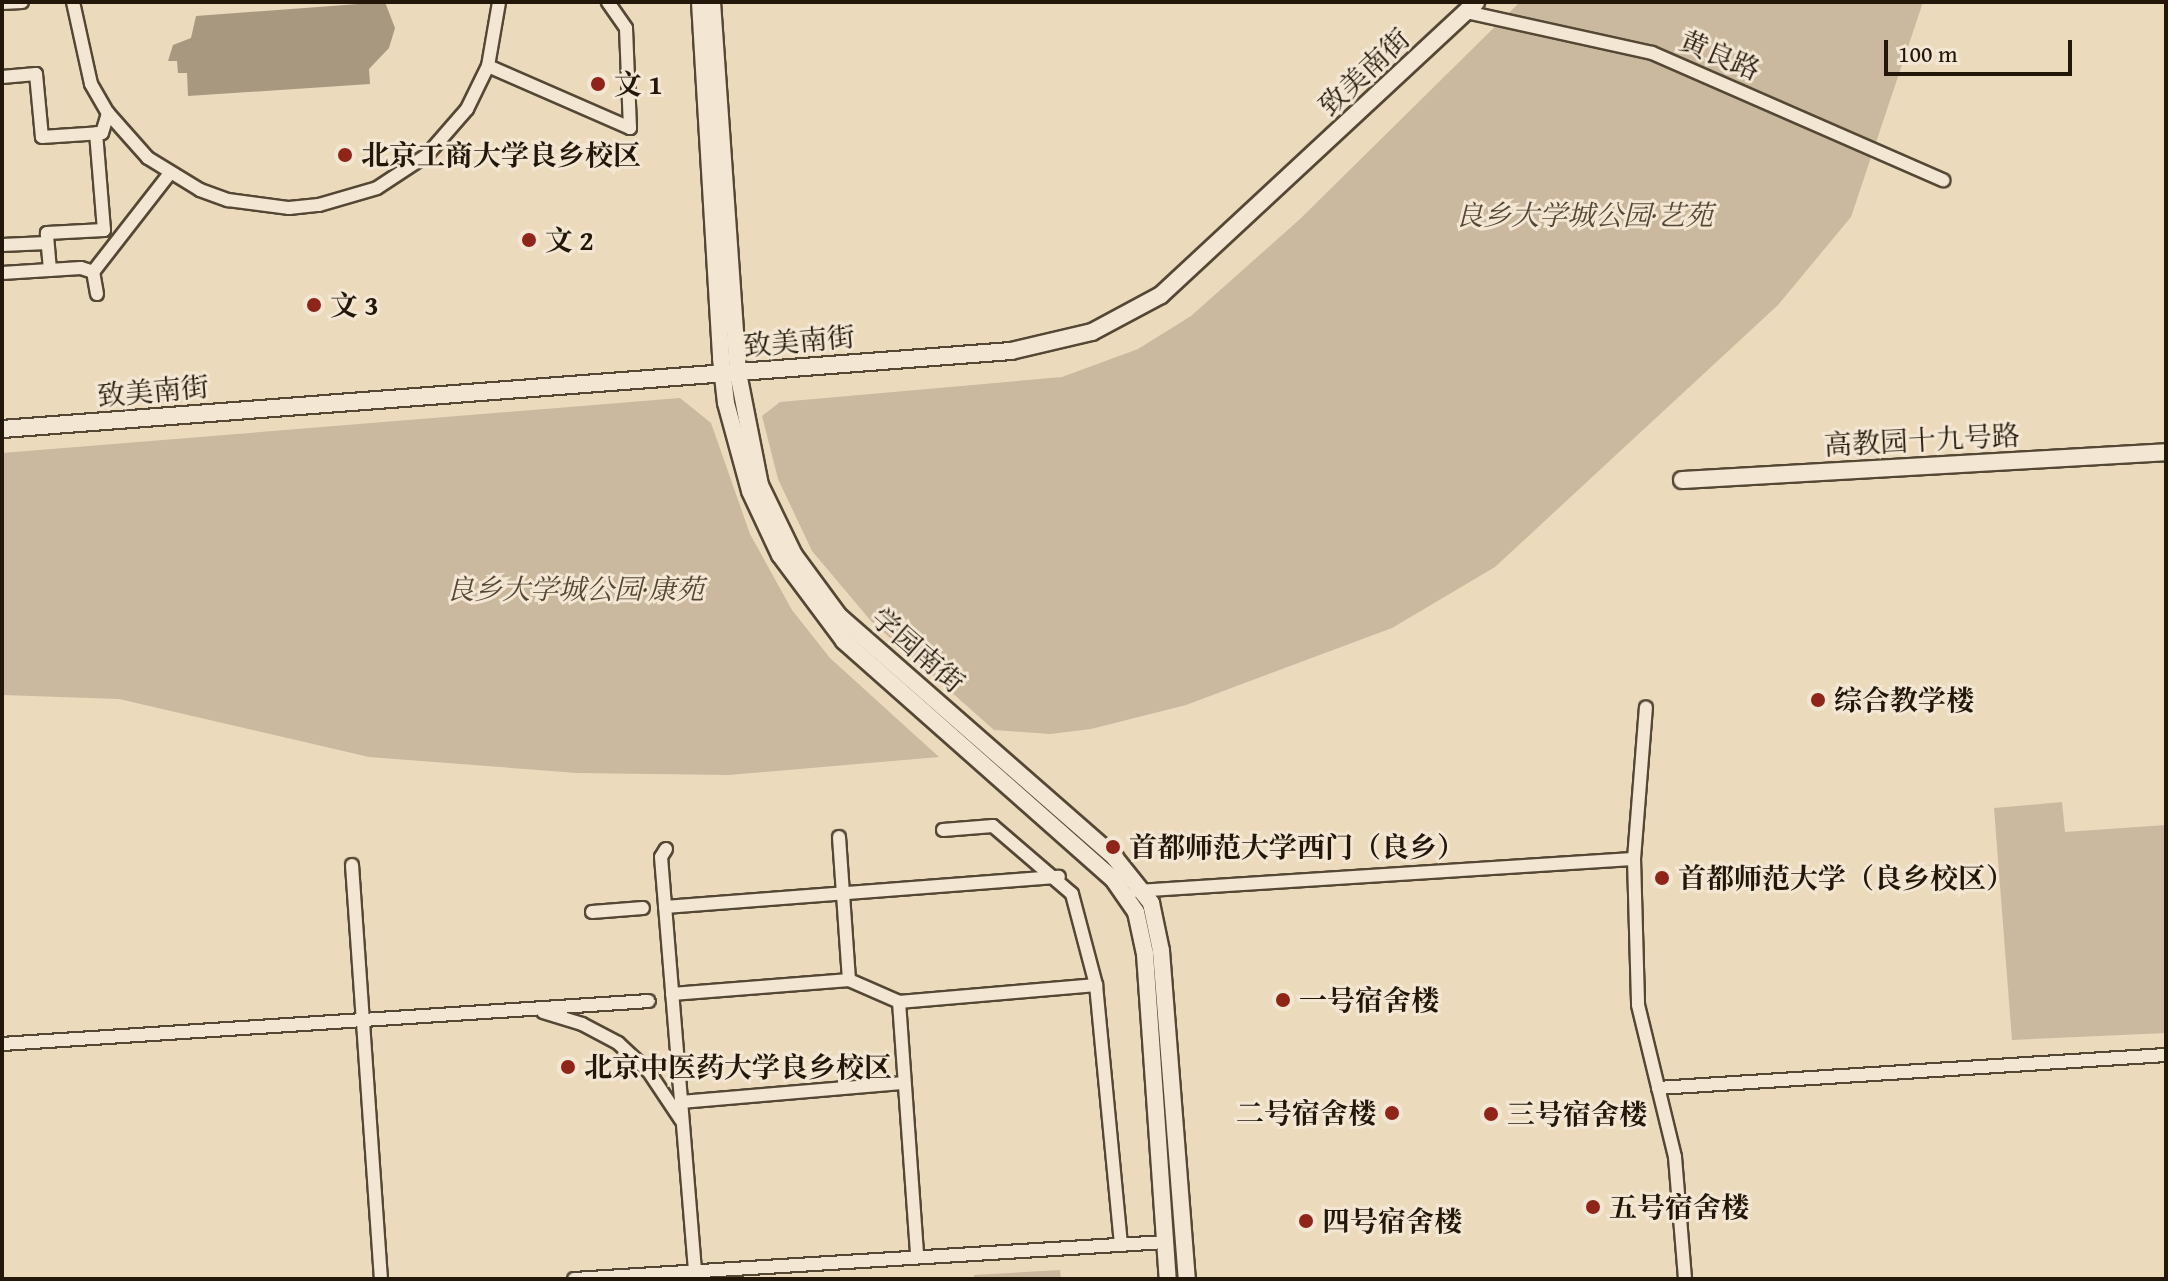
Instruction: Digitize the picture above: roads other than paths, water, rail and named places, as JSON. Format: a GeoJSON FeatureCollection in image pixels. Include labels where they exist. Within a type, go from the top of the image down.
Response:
{"type":"FeatureCollection","features":[{"type":"Feature","properties":{"kind":"street"},"geometry":{"type":"LineString","coordinates":[[2,3],[22,2]]}},
{"type":"Feature","properties":{"kind":"street"},"geometry":{"type":"LineString","coordinates":[[73,2],[82,58],[108,113],[148,158],[200,190],[258,206],[289,208],[349,198],[377,188],[427,155],[467,109],[488,66],[499,2]]}},
{"type":"Feature","properties":{"kind":"street"},"geometry":{"type":"LineString","coordinates":[[488,66],[630,128],[626,28],[608,2]]}},
{"type":"Feature","properties":{"kind":"street","name":"学园南街"},"geometry":{"type":"LineString","coordinates":[[700,2],[731,374],[750,491],[780,555],[828,623],[1135,892],[1158,921],[1187,1279]]}},
{"type":"Feature","properties":{"kind":"street","name":"学园南街"},"geometry":{"type":"LineString","coordinates":[[712,2],[731,374]]}},
{"type":"Feature","properties":{"kind":"street","name":"致美南街"},"geometry":{"type":"LineString","coordinates":[[2,429],[1011,351],[1092,332],[1161,295],[1471,7]]}},
{"type":"Feature","properties":{"kind":"street","name":"黄良路"},"geometry":{"type":"LineString","coordinates":[[1471,7],[1652,53],[1943,180]]}},
{"type":"Feature","properties":{"kind":"street"},"geometry":{"type":"LineString","coordinates":[[2,77],[36,74],[42,137],[102,133],[108,113]]}},
{"type":"Feature","properties":{"kind":"street"},"geometry":{"type":"LineString","coordinates":[[50,270],[47,233],[104,230],[96,133]]}},
{"type":"Feature","properties":{"kind":"street"},"geometry":{"type":"LineString","coordinates":[[97,294],[93,272],[170,173]]}},
{"type":"Feature","properties":{"kind":"street"},"geometry":{"type":"LineString","coordinates":[[2,245],[47,243]]}},
{"type":"Feature","properties":{"kind":"street"},"geometry":{"type":"LineString","coordinates":[[2,273],[50,270],[93,272]]}},
{"type":"Feature","properties":{"kind":"street","name":"高教园十九号路"},"geometry":{"type":"LineString","coordinates":[[1682,480],[2166,452]]}},
{"type":"Feature","properties":{"kind":"street"},"geometry":{"type":"LineString","coordinates":[[1646,707],[1634,859],[1638,1005],[1675,1157],[1685,1279]]}},
{"type":"Feature","properties":{"kind":"street"},"geometry":{"type":"LineString","coordinates":[[943,830],[993,826],[1059,877],[1072,894],[1096,985],[1121,1245]]}},
{"type":"Feature","properties":{"kind":"street"},"geometry":{"type":"LineString","coordinates":[[839,837],[849,980]]}},
{"type":"Feature","properties":{"kind":"street"},"geometry":{"type":"LineString","coordinates":[[666,849],[661,857],[696,1279]]}},
{"type":"Feature","properties":{"kind":"street"},"geometry":{"type":"LineString","coordinates":[[1168,1279],[1145,954],[1135,892],[1634,859]]}},
{"type":"Feature","properties":{"kind":"street"},"geometry":{"type":"LineString","coordinates":[[352,865],[381,1279]]}},
{"type":"Feature","properties":{"kind":"street"},"geometry":{"type":"LineString","coordinates":[[665,907],[1059,877]]}},
{"type":"Feature","properties":{"kind":"street"},"geometry":{"type":"LineString","coordinates":[[592,912],[643,908]]}},
{"type":"Feature","properties":{"kind":"street"},"geometry":{"type":"LineString","coordinates":[[672,994],[849,980],[899,1002],[1096,985]]}},
{"type":"Feature","properties":{"kind":"street"},"geometry":{"type":"LineString","coordinates":[[2,1044],[649,1001]]}},
{"type":"Feature","properties":{"kind":"street"},"geometry":{"type":"LineString","coordinates":[[899,1002],[917,1254]]}},
{"type":"Feature","properties":{"kind":"street"},"geometry":{"type":"LineString","coordinates":[[535,1009],[582,1024],[618,1043],[649,1072],[683,1123]]}},
{"type":"Feature","properties":{"kind":"street"},"geometry":{"type":"LineString","coordinates":[[1658,1088],[2166,1055]]}},
{"type":"Feature","properties":{"kind":"street"},"geometry":{"type":"LineString","coordinates":[[681,1102],[904,1083]]}},
{"type":"Feature","properties":{"kind":"street"},"geometry":{"type":"LineString","coordinates":[[574,1279],[917,1254],[1166,1242]]}},
{"type":"Feature","properties":{"kind":"place","name":"文 1"},"geometry":{"type":"Point","coordinates":[598,84]}},
{"type":"Feature","properties":{"kind":"place","name":"北京工商大学良乡校区"},"geometry":{"type":"Point","coordinates":[345,155]}},
{"type":"Feature","properties":{"kind":"place","name":"文 2"},"geometry":{"type":"Point","coordinates":[529,240]}},
{"type":"Feature","properties":{"kind":"place","name":"文 3"},"geometry":{"type":"Point","coordinates":[314,305]}},
{"type":"Feature","properties":{"kind":"place","name":"综合教学楼"},"geometry":{"type":"Point","coordinates":[1818,700]}},
{"type":"Feature","properties":{"kind":"place","name":"首都师范大学西门（良乡）"},"geometry":{"type":"Point","coordinates":[1113,847]}},
{"type":"Feature","properties":{"kind":"place","name":"首都师范大学（良乡校区）"},"geometry":{"type":"Point","coordinates":[1662,878]}},
{"type":"Feature","properties":{"kind":"place","name":"一号宿舍楼"},"geometry":{"type":"Point","coordinates":[1283,1000]}},
{"type":"Feature","properties":{"kind":"place","name":"北京中医药大学良乡校区"},"geometry":{"type":"Point","coordinates":[568,1067]}},
{"type":"Feature","properties":{"kind":"place","name":"二号宿舍楼"},"geometry":{"type":"Point","coordinates":[1392,1113]}},
{"type":"Feature","properties":{"kind":"place","name":"三号宿舍楼"},"geometry":{"type":"Point","coordinates":[1491,1114]}},
{"type":"Feature","properties":{"kind":"place","name":"五号宿舍楼"},"geometry":{"type":"Point","coordinates":[1593,1207]}},
{"type":"Feature","properties":{"kind":"place","name":"四号宿舍楼"},"geometry":{"type":"Point","coordinates":[1306,1221]}},
{"type":"Feature","properties":{"kind":"park label","name":"良乡大学城公园·艺苑"},"geometry":{"type":"Point","coordinates":[1584,215]}},
{"type":"Feature","properties":{"kind":"park label","name":"良乡大学城公园·康苑"},"geometry":{"type":"Point","coordinates":[575,589]}}]}
